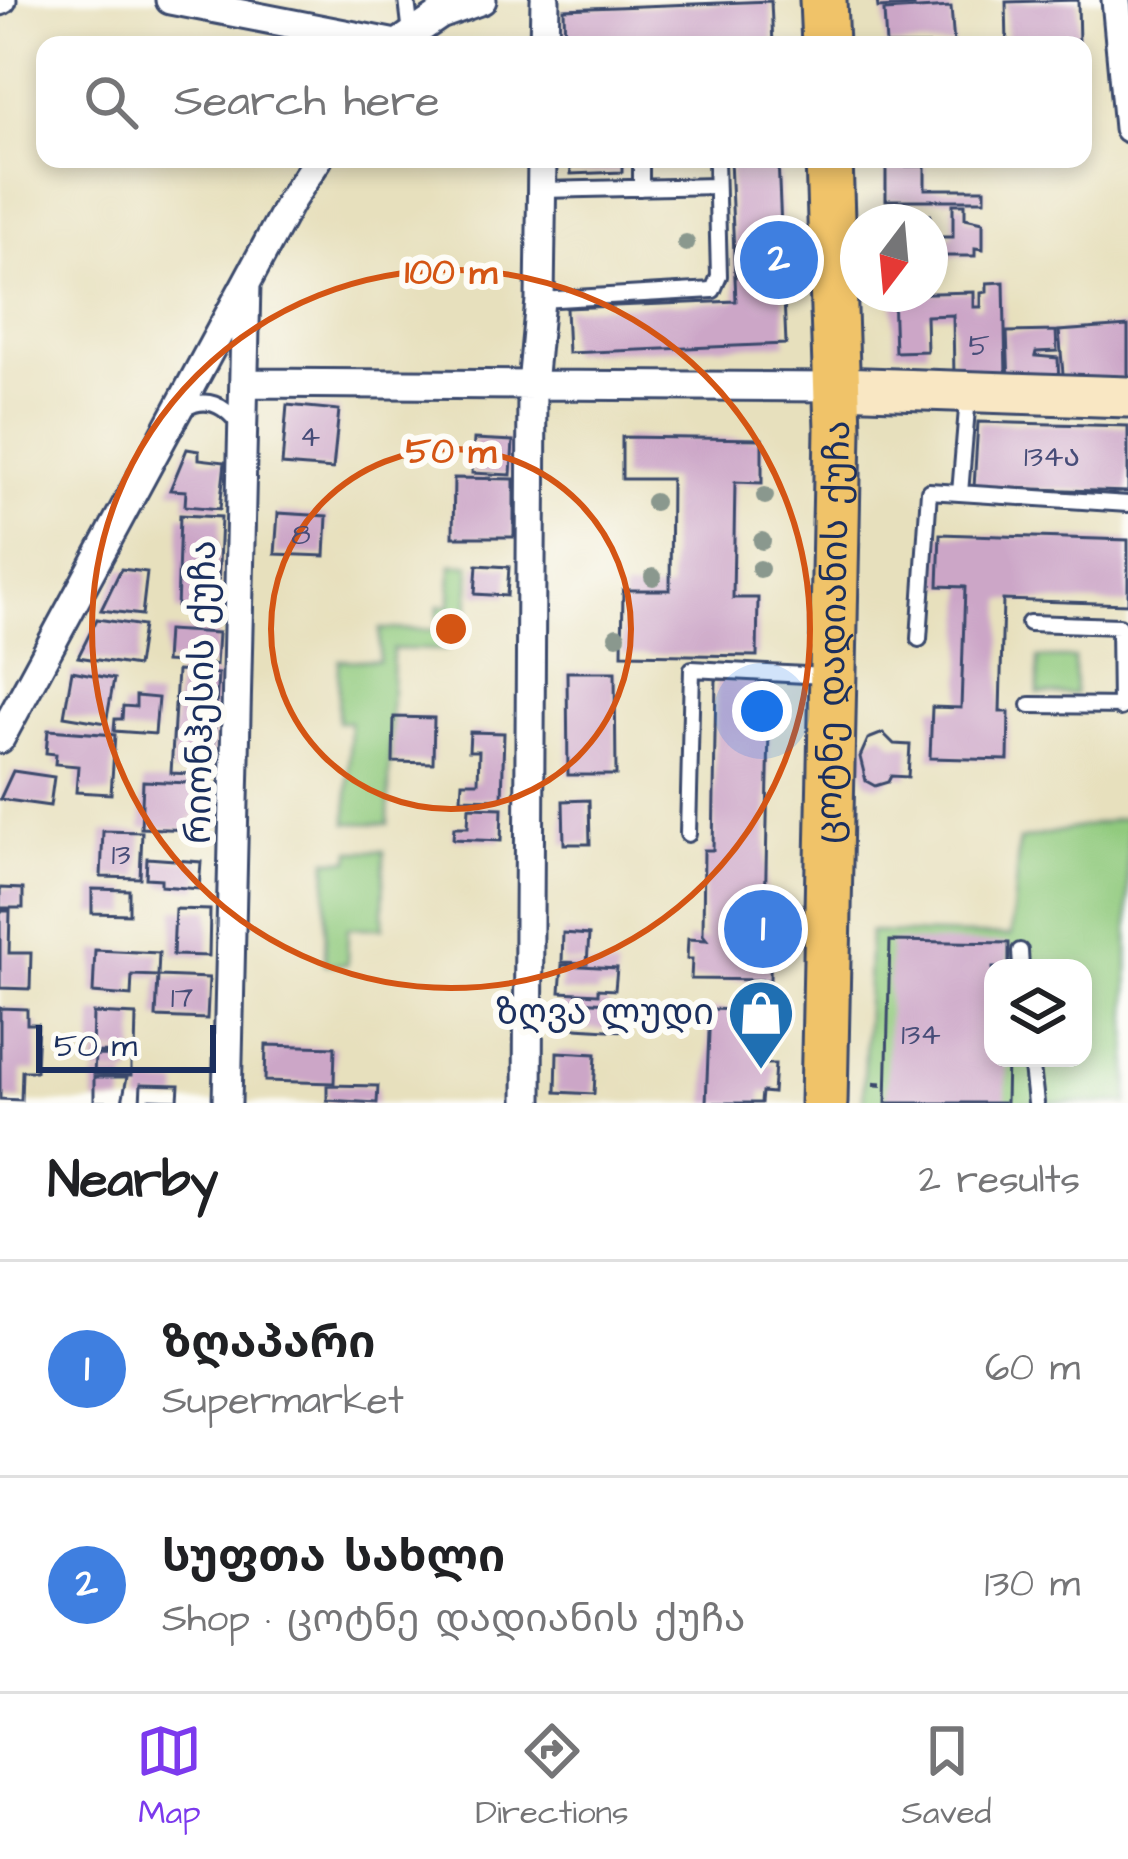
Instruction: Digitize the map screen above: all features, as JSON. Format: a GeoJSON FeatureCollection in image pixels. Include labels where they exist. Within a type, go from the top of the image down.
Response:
{"type":"FeatureCollection","features":[{"type":"Feature","properties":{"kind":"main road"},"geometry":{"type":"LineString","coordinates":[[823,0],[825,36]]}},
{"type":"Feature","properties":{"kind":"main road","name":"ცოტნე დადიანის ქუჩა"},"geometry":{"type":"LineString","coordinates":[[824,1103],[836,676],[838,387],[829,168]]}},
{"type":"Feature","properties":{"kind":"street"},"geometry":{"type":"LineString","coordinates":[[170,0],[231,5],[377,36]]}},
{"type":"Feature","properties":{"kind":"street"},"geometry":{"type":"LineString","coordinates":[[408,36],[440,15],[482,0]]}},
{"type":"Feature","properties":{"kind":"street"},"geometry":{"type":"LineString","coordinates":[[544,0],[544,36]]}},
{"type":"Feature","properties":{"kind":"street"},"geometry":{"type":"LineString","coordinates":[[1116,0],[1128,128]]}},
{"type":"Feature","properties":{"kind":"street"},"geometry":{"type":"LineString","coordinates":[[0,739],[313,168]]}},
{"type":"Feature","properties":{"kind":"street"},"geometry":{"type":"LineString","coordinates":[[529,1103],[532,385],[540,300],[542,168]]}},
{"type":"Feature","properties":{"kind":"street","name":"რიონჰესის ქუჩა"},"geometry":{"type":"LineString","coordinates":[[227,1103],[246,284]]}},
{"type":"Feature","properties":{"kind":"street"},"geometry":{"type":"LineString","coordinates":[[245,383],[838,387],[1128,398]]}},
{"type":"Feature","properties":{"kind":"lane"},"geometry":{"type":"LineString","coordinates":[[402,36],[407,0]]}},
{"type":"Feature","properties":{"kind":"lane"},"geometry":{"type":"LineString","coordinates":[[641,168],[641,188]]}},
{"type":"Feature","properties":{"kind":"lane"},"geometry":{"type":"LineString","coordinates":[[540,300],[713,290],[719,276],[716,168]]}},
{"type":"Feature","properties":{"kind":"lane"},"geometry":{"type":"LineString","coordinates":[[542,190],[716,186]]}},
{"type":"Feature","properties":{"kind":"lane"},"geometry":{"type":"LineString","coordinates":[[960,493],[969,392]]}},
{"type":"Feature","properties":{"kind":"lane"},"geometry":{"type":"LineString","coordinates":[[174,416],[201,401],[215,404],[226,409],[244,432]]}},
{"type":"Feature","properties":{"kind":"lane"},"geometry":{"type":"LineString","coordinates":[[919,639],[929,491],[1128,504]]}},
{"type":"Feature","properties":{"kind":"lane"},"geometry":{"type":"LineString","coordinates":[[1029,623],[1119,626],[1124,707],[1030,705]]}},
{"type":"Feature","properties":{"kind":"lane"},"geometry":{"type":"LineString","coordinates":[[688,834],[692,669],[836,676]]}},
{"type":"Feature","properties":{"kind":"lane"},"geometry":{"type":"LineString","coordinates":[[1019,951],[1020,959]]}},
{"type":"Feature","properties":{"kind":"lane"},"geometry":{"type":"LineString","coordinates":[[1032,1067],[1036,1103]]}},
{"type":"Feature","properties":{"kind":"path"},"geometry":{"type":"LineString","coordinates":[[872,1084],[887,1085]]}},
{"type":"Feature","properties":{"kind":"green space"},"geometry":{"type":"Polygon","coordinates":[[[451,565],[470,565],[468,628],[447,628],[446,650],[393,649],[388,824],[347,823],[350,722],[338,722],[339,660],[379,661],[380,629],[437,630],[438,606],[450,606],[451,565]]]}},
{"type":"Feature","properties":{"kind":"green space"},"geometry":{"type":"Polygon","coordinates":[[[1038,658],[1074,658],[1075,694],[1038,694],[1038,658]]]}},
{"type":"Feature","properties":{"kind":"green space"},"geometry":{"type":"Polygon","coordinates":[[[1128,817],[1128,1103],[863,1103],[870,932],[1011,936],[1019,840],[1128,817]]]}},
{"type":"Feature","properties":{"kind":"green space"},"geometry":{"type":"Polygon","coordinates":[[[351,851],[384,851],[383,928],[348,928],[347,964],[325,964],[327,860],[350,860],[351,851]]]}},
{"type":"Feature","properties":{"kind":"building"},"geometry":{"type":"Polygon","coordinates":[[[877,0],[913,0],[914,6],[878,8],[877,0]]]}},
{"type":"Feature","properties":{"kind":"building"},"geometry":{"type":"Polygon","coordinates":[[[1078,0],[1079,36],[1007,36],[1006,2],[1078,0]]]}},
{"type":"Feature","properties":{"kind":"building"},"geometry":{"type":"Polygon","coordinates":[[[771,1],[773,36],[565,36],[564,9],[771,1]]]}},
{"type":"Feature","properties":{"kind":"building"},"geometry":{"type":"Polygon","coordinates":[[[951,7],[953,36],[885,36],[884,11],[951,7]]]}},
{"type":"Feature","properties":{"kind":"building"},"geometry":{"type":"Polygon","coordinates":[[[571,168],[622,168],[622,172],[571,174],[571,168]]]}},
{"type":"Feature","properties":{"kind":"building"},"geometry":{"type":"Polygon","coordinates":[[[730,168],[778,168],[786,344],[568,353],[566,308],[736,301],[730,168]]]}},
{"type":"Feature","properties":{"kind":"building"},"geometry":{"type":"Polygon","coordinates":[[[886,168],[925,168],[925,189],[985,189],[985,200],[886,200],[886,168]]]}},
{"type":"Feature","properties":{"kind":"building"},"geometry":{"type":"Polygon","coordinates":[[[953,204],[965,204],[965,218],[983,222],[983,249],[975,248],[975,256],[948,256],[948,237],[953,237],[953,204]]]}},
{"type":"Feature","properties":{"kind":"building"},"geometry":{"type":"Polygon","coordinates":[[[1004,282],[1006,377],[954,378],[953,315],[926,316],[927,351],[895,352],[894,312],[948,312],[948,293],[974,292],[974,307],[981,307],[987,283],[1004,282]]]}},
{"type":"Feature","properties":{"kind":"building"},"geometry":{"type":"Polygon","coordinates":[[[1128,326],[1128,379],[1064,384],[1059,331],[1128,326]]]}},
{"type":"Feature","properties":{"kind":"building"},"geometry":{"type":"Polygon","coordinates":[[[1056,331],[1057,351],[1036,352],[1035,356],[1058,358],[1059,386],[1009,384],[1007,332],[1056,331]]]}},
{"type":"Feature","properties":{"kind":"building"},"geometry":{"type":"Polygon","coordinates":[[[287,405],[339,410],[333,469],[282,465],[287,405]]]}},
{"type":"Feature","properties":{"kind":"building"},"geometry":{"type":"Polygon","coordinates":[[[978,422],[1128,426],[1128,492],[974,487],[978,422]]]}},
{"type":"Feature","properties":{"kind":"building"},"geometry":{"type":"Polygon","coordinates":[[[622,437],[762,439],[762,483],[735,482],[733,598],[758,598],[757,656],[622,654],[623,590],[670,590],[671,479],[622,479],[622,437]]]}},
{"type":"Feature","properties":{"kind":"building"},"geometry":{"type":"Polygon","coordinates":[[[474,439],[513,441],[511,475],[472,473],[474,439]]]}},
{"type":"Feature","properties":{"kind":"building"},"geometry":{"type":"Polygon","coordinates":[[[187,449],[199,451],[199,459],[225,462],[220,509],[185,506],[186,491],[170,490],[187,449]]]}},
{"type":"Feature","properties":{"kind":"building"},"geometry":{"type":"Polygon","coordinates":[[[454,478],[514,479],[514,537],[453,537],[454,478]]]}},
{"type":"Feature","properties":{"kind":"building"},"geometry":{"type":"Polygon","coordinates":[[[278,513],[327,516],[325,556],[275,554],[278,513]]]}},
{"type":"Feature","properties":{"kind":"building"},"geometry":{"type":"Polygon","coordinates":[[[180,515],[221,517],[217,613],[177,611],[180,515]]]}},
{"type":"Feature","properties":{"kind":"building"},"geometry":{"type":"Polygon","coordinates":[[[940,534],[1128,540],[1128,604],[1003,600],[1000,712],[1009,712],[1008,760],[930,758],[932,707],[961,708],[965,587],[938,586],[940,534]]]}},
{"type":"Feature","properties":{"kind":"building"},"geometry":{"type":"Polygon","coordinates":[[[477,565],[509,567],[507,596],[475,594],[477,565]]]}},
{"type":"Feature","properties":{"kind":"building"},"geometry":{"type":"Polygon","coordinates":[[[121,569],[147,572],[142,615],[101,610],[121,569]]]}},
{"type":"Feature","properties":{"kind":"building"},"geometry":{"type":"Polygon","coordinates":[[[97,619],[143,626],[137,666],[78,657],[97,619]]]}},
{"type":"Feature","properties":{"kind":"building"},"geometry":{"type":"Polygon","coordinates":[[[167,630],[218,633],[216,665],[165,662],[167,630]]]}},
{"type":"Feature","properties":{"kind":"building"},"geometry":{"type":"Polygon","coordinates":[[[72,671],[114,679],[106,723],[64,716],[72,671]]]}},
{"type":"Feature","properties":{"kind":"building"},"geometry":{"type":"Polygon","coordinates":[[[177,671],[218,674],[212,775],[171,773],[177,671]]]}},
{"type":"Feature","properties":{"kind":"building"},"geometry":{"type":"Polygon","coordinates":[[[567,672],[615,672],[616,775],[568,775],[567,672]]]}},
{"type":"Feature","properties":{"kind":"building"},"geometry":{"type":"Polygon","coordinates":[[[716,679],[770,680],[765,917],[771,917],[770,980],[691,979],[692,959],[687,959],[688,939],[707,940],[703,935],[704,850],[713,850],[716,679]]]}},
{"type":"Feature","properties":{"kind":"building"},"geometry":{"type":"Polygon","coordinates":[[[136,696],[158,698],[155,734],[114,731],[123,706],[136,707],[136,696]]]}},
{"type":"Feature","properties":{"kind":"building"},"geometry":{"type":"Polygon","coordinates":[[[394,717],[434,718],[433,763],[393,762],[394,717]]]}},
{"type":"Feature","properties":{"kind":"building"},"geometry":{"type":"Polygon","coordinates":[[[48,730],[115,735],[111,794],[76,792],[78,766],[55,764],[56,754],[46,753],[48,730]]]}},
{"type":"Feature","properties":{"kind":"building"},"geometry":{"type":"Polygon","coordinates":[[[470,732],[504,733],[502,799],[461,798],[462,782],[478,782],[479,751],[469,751],[470,732]]]}},
{"type":"Feature","properties":{"kind":"building"},"geometry":{"type":"Polygon","coordinates":[[[883,733],[894,744],[910,745],[908,777],[891,776],[875,786],[866,781],[860,757],[868,739],[883,733]]]}},
{"type":"Feature","properties":{"kind":"building"},"geometry":{"type":"Polygon","coordinates":[[[13,771],[54,777],[50,806],[0,799],[13,771]]]}},
{"type":"Feature","properties":{"kind":"building"},"geometry":{"type":"Polygon","coordinates":[[[143,781],[210,784],[208,818],[191,818],[191,830],[141,828],[143,781]]]}},
{"type":"Feature","properties":{"kind":"building"},"geometry":{"type":"Polygon","coordinates":[[[589,800],[590,844],[564,844],[563,801],[589,800]]]}},
{"type":"Feature","properties":{"kind":"building"},"geometry":{"type":"Polygon","coordinates":[[[469,807],[502,808],[501,841],[453,839],[454,827],[468,827],[469,807]]]}},
{"type":"Feature","properties":{"kind":"building"},"geometry":{"type":"Polygon","coordinates":[[[103,831],[142,832],[140,878],[101,877],[103,831]]]}},
{"type":"Feature","properties":{"kind":"building"},"geometry":{"type":"Polygon","coordinates":[[[147,858],[201,862],[199,889],[161,886],[161,879],[146,878],[147,858]]]}},
{"type":"Feature","properties":{"kind":"building"},"geometry":{"type":"Polygon","coordinates":[[[0,888],[23,889],[23,908],[0,908],[0,888]]]}},
{"type":"Feature","properties":{"kind":"building"},"geometry":{"type":"Polygon","coordinates":[[[92,889],[129,890],[129,914],[92,913],[92,889]]]}},
{"type":"Feature","properties":{"kind":"building"},"geometry":{"type":"Polygon","coordinates":[[[175,909],[210,910],[209,956],[173,955],[175,909]]]}},
{"type":"Feature","properties":{"kind":"building"},"geometry":{"type":"Polygon","coordinates":[[[0,911],[10,911],[9,953],[31,953],[30,989],[0,988],[0,911]]]}},
{"type":"Feature","properties":{"kind":"building"},"geometry":{"type":"Polygon","coordinates":[[[563,933],[589,935],[587,963],[562,962],[563,933]]]}},
{"type":"Feature","properties":{"kind":"building"},"geometry":{"type":"Polygon","coordinates":[[[890,941],[1009,943],[1009,959],[984,959],[984,1067],[1007,1067],[1006,1103],[886,1103],[890,941]]]}},
{"type":"Feature","properties":{"kind":"building"},"geometry":{"type":"Polygon","coordinates":[[[95,950],[159,953],[158,976],[132,975],[131,996],[93,993],[95,950]]]}},
{"type":"Feature","properties":{"kind":"building"},"geometry":{"type":"Polygon","coordinates":[[[562,965],[617,968],[615,990],[560,992],[562,965]]]}},
{"type":"Feature","properties":{"kind":"building"},"geometry":{"type":"Polygon","coordinates":[[[158,976],[209,978],[207,1019],[156,1017],[158,976]]]}},
{"type":"Feature","properties":{"kind":"building"},"geometry":{"type":"Polygon","coordinates":[[[562,1000],[608,1003],[608,1014],[624,1014],[623,1031],[561,1027],[562,1000]]]}},
{"type":"Feature","properties":{"kind":"building"},"geometry":{"type":"Polygon","coordinates":[[[0,1008],[27,1009],[27,1024],[38,1024],[36,1071],[22,1071],[21,1100],[0,1099],[0,1008]]]}},
{"type":"Feature","properties":{"kind":"building"},"geometry":{"type":"Polygon","coordinates":[[[710,1009],[762,1011],[762,1017],[772,1017],[765,1064],[775,1064],[773,1093],[762,1092],[761,1103],[706,1103],[710,1009]]]}},
{"type":"Feature","properties":{"kind":"building"},"geometry":{"type":"Polygon","coordinates":[[[93,1013],[136,1015],[135,1053],[92,1052],[93,1013]]]}},
{"type":"Feature","properties":{"kind":"building"},"geometry":{"type":"Polygon","coordinates":[[[266,1045],[335,1047],[334,1083],[265,1081],[266,1045]]]}},
{"type":"Feature","properties":{"kind":"building"},"geometry":{"type":"Polygon","coordinates":[[[557,1052],[596,1054],[594,1094],[556,1092],[557,1052]]]}},
{"type":"Feature","properties":{"kind":"building"},"geometry":{"type":"Polygon","coordinates":[[[95,1055],[131,1056],[131,1075],[94,1074],[95,1055]]]}},
{"type":"Feature","properties":{"kind":"building"},"geometry":{"type":"Polygon","coordinates":[[[94,1077],[127,1077],[122,1102],[94,1102],[94,1077]]]}},
{"type":"Feature","properties":{"kind":"building"},"geometry":{"type":"Polygon","coordinates":[[[141,1084],[179,1085],[178,1100],[140,1103],[141,1084]]]}},
{"type":"Feature","properties":{"kind":"building"},"geometry":{"type":"Polygon","coordinates":[[[327,1085],[378,1086],[377,1103],[327,1100],[327,1085]]]}},
{"type":"Feature","properties":{"kind":"place","name":"სუფთა სახლი"},"geometry":{"type":"Point","coordinates":[779,260]}},
{"type":"Feature","properties":{"kind":"place","name":"ზღაპარი"},"geometry":{"type":"Point","coordinates":[763,929]}},
{"type":"Feature","properties":{"kind":"place","name":"ზღვა ლუდი"},"geometry":{"type":"Point","coordinates":[761,1072]}}]}
